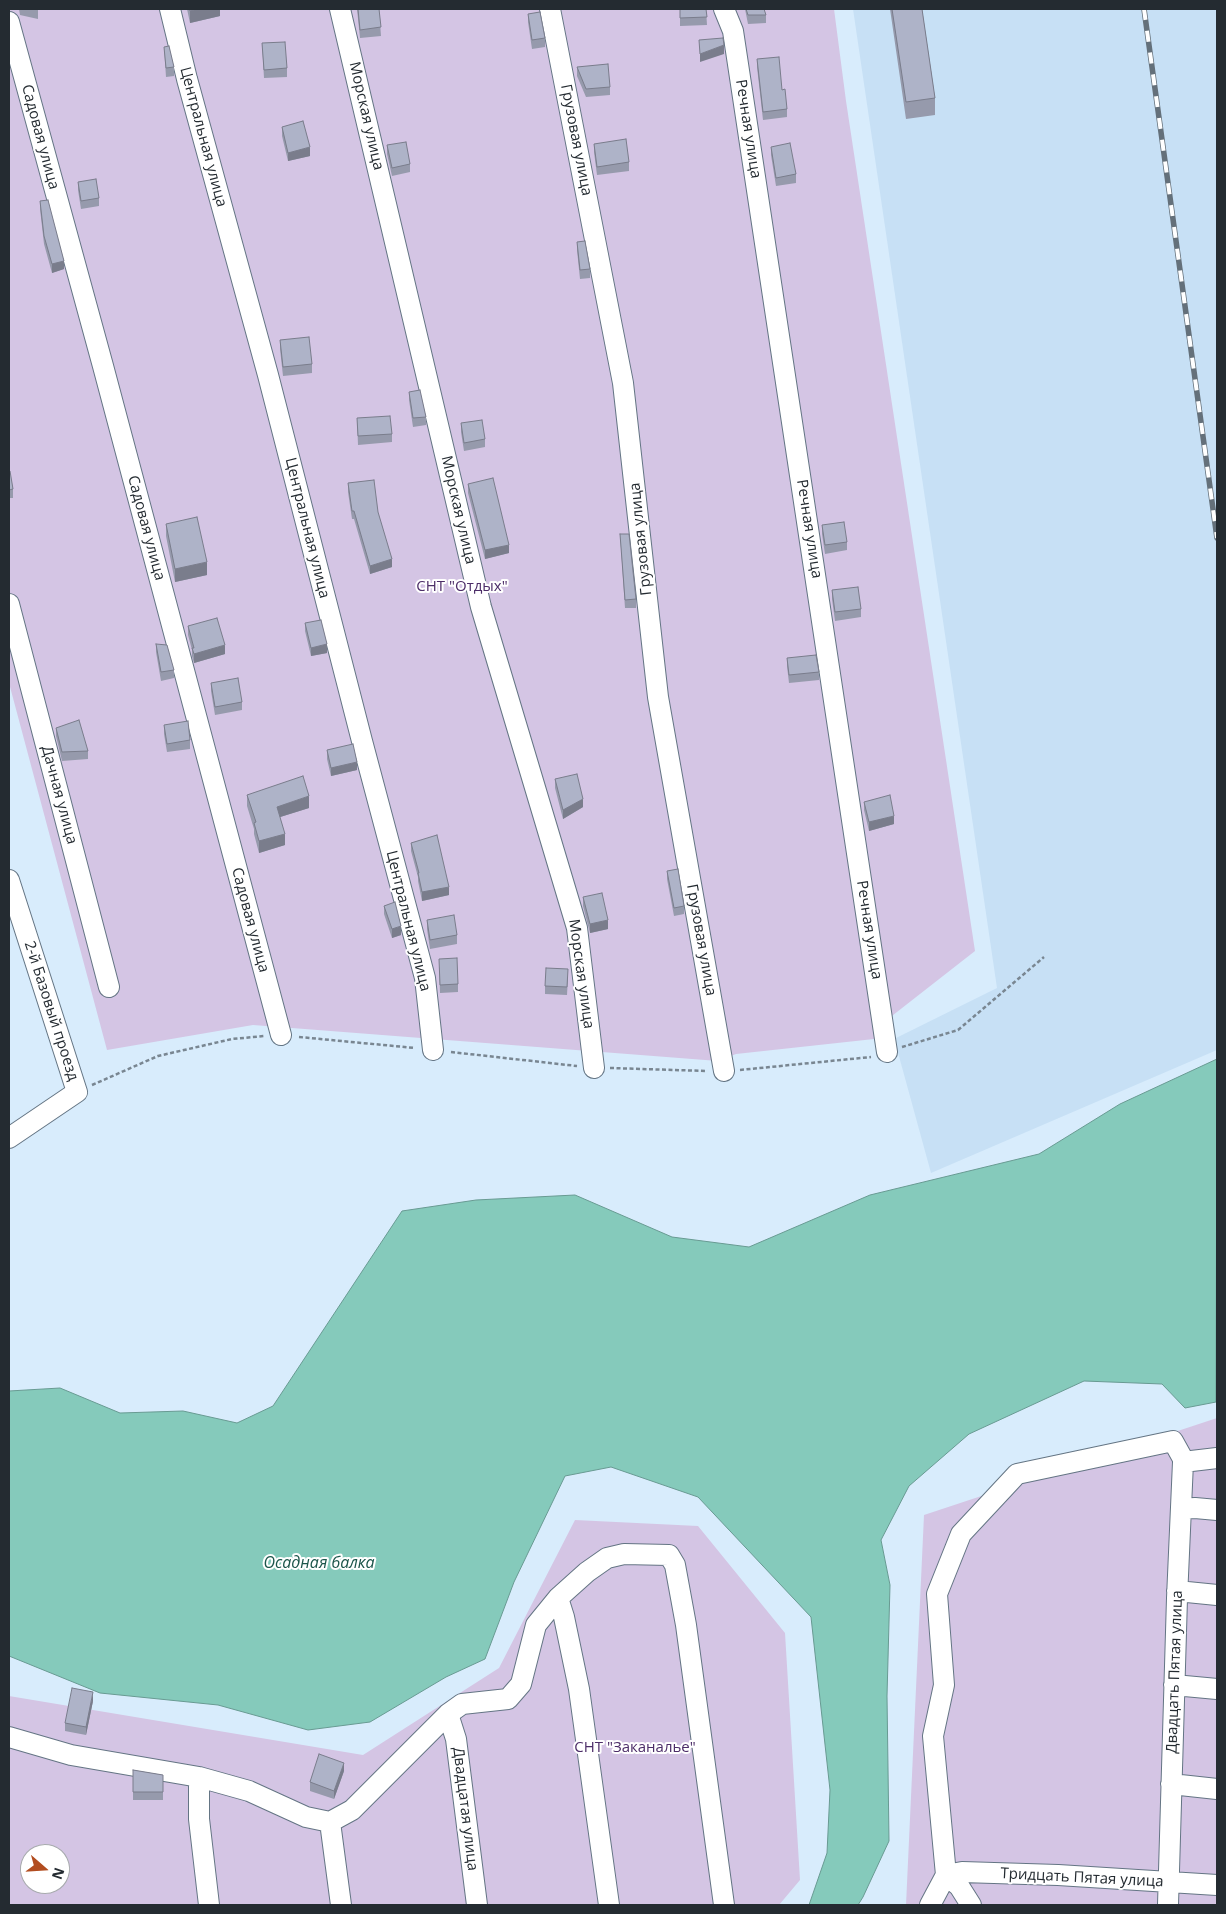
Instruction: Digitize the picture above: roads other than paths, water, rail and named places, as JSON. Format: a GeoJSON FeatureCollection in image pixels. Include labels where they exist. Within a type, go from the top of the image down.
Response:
{"type":"FeatureCollection","features":[{"type":"Feature","properties":{"kind":"street","name":"Центральная улица"},"geometry":{"type":"LineString","coordinates":[[170,9],[268,375],[425,978],[433,1050]]}},
{"type":"Feature","properties":{"kind":"street","name":"Морская улица"},"geometry":{"type":"LineString","coordinates":[[340,9],[481,607],[577,928],[594,1068]]}},
{"type":"Feature","properties":{"kind":"street","name":"Грузовая улица"},"geometry":{"type":"LineString","coordinates":[[550,9],[623,383],[658,697],[724,1071]]}},
{"type":"Feature","properties":{"kind":"street","name":"Речная улица"},"geometry":{"type":"LineString","coordinates":[[724,9],[733,31],[887,1052]]}},
{"type":"Feature","properties":{"kind":"street","name":"Садовая улица"},"geometry":{"type":"LineString","coordinates":[[9,22],[106,376],[281,1035]]}},
{"type":"Feature","properties":{"kind":"street","name":"Дачная улица"},"geometry":{"type":"LineString","coordinates":[[9,604],[109,987]]}},
{"type":"Feature","properties":{"kind":"street","name":"2-й Базовый проезд"},"geometry":{"type":"LineString","coordinates":[[9,880],[78,1092],[9,1138]]}},
{"type":"Feature","properties":{"kind":"street","name":"Двадцать Пятая улица"},"geometry":{"type":"LineString","coordinates":[[946,1875],[933,1736],[944,1686],[937,1594],[961,1534],[1017,1474],[1173,1441],[1183,1462],[1177,1591],[1168,1905]]}},
{"type":"Feature","properties":{"kind":"street"},"geometry":{"type":"LineString","coordinates":[[1183,1462],[1217,1458]]}},
{"type":"Feature","properties":{"kind":"street"},"geometry":{"type":"LineString","coordinates":[[1181,1509],[1217,1510]]}},
{"type":"Feature","properties":{"kind":"street"},"geometry":{"type":"LineString","coordinates":[[9,1737],[71,1756],[199,1777],[248,1791],[306,1817],[330,1822],[352,1810],[448,1714],[462,1704],[508,1699],[521,1684],[536,1625],[558,1598],[587,1572],[607,1558],[624,1554],[669,1555],[675,1564],[686,1625],[724,1905]]}},
{"type":"Feature","properties":{"kind":"street"},"geometry":{"type":"LineString","coordinates":[[1177,1591],[1217,1595]]}},
{"type":"Feature","properties":{"kind":"street"},"geometry":{"type":"LineString","coordinates":[[558,1598],[564,1617],[579,1689],[609,1905]]}},
{"type":"Feature","properties":{"kind":"street"},"geometry":{"type":"LineString","coordinates":[[1174,1685],[1217,1689]]}},
{"type":"Feature","properties":{"kind":"street","name":"Двадцатая улица"},"geometry":{"type":"LineString","coordinates":[[448,1714],[456,1739],[477,1905]]}},
{"type":"Feature","properties":{"kind":"street"},"geometry":{"type":"LineString","coordinates":[[199,1777],[199,1819],[209,1905]]}},
{"type":"Feature","properties":{"kind":"street"},"geometry":{"type":"LineString","coordinates":[[1171,1784],[1217,1789]]}},
{"type":"Feature","properties":{"kind":"street"},"geometry":{"type":"LineString","coordinates":[[330,1822],[341,1905]]}},
{"type":"Feature","properties":{"kind":"street","name":"Тридцать Пятая улица"},"geometry":{"type":"LineString","coordinates":[[946,1875],[962,1872],[1058,1875],[1217,1885]]}},
{"type":"Feature","properties":{"kind":"street"},"geometry":{"type":"LineString","coordinates":[[930,1905],[946,1875],[959,1886],[971,1905]]}},
{"type":"Feature","properties":{"kind":"water","name":"Осадная балка"},"geometry":{"type":"Polygon","coordinates":[[[1217,1059],[1216,1402],[1185,1408],[1162,1384],[1084,1381],[969,1434],[909,1486],[881,1540],[890,1585],[887,1696],[889,1841],[858,1905],[809,1905],[827,1853],[830,1790],[811,1617],[698,1497],[611,1467],[565,1476],[514,1582],[485,1659],[446,1677],[370,1722],[308,1730],[218,1705],[100,1693],[9,1656],[9,1391],[60,1388],[120,1413],[183,1411],[237,1423],[273,1406],[402,1211],[476,1200],[575,1195],[672,1237],[749,1247],[870,1195],[1039,1154],[1120,1104],[1217,1059]]]}},
{"type":"Feature","properties":{"kind":"railway"},"geometry":{"type":"LineString","coordinates":[[1144,9],[1217,538]]}},
{"type":"Feature","properties":{"kind":"park label","name":"СНТ \"Отдых\""},"geometry":{"type":"Point","coordinates":[462,587]}},
{"type":"Feature","properties":{"kind":"park label","name":"СНТ \"Заканалье\""},"geometry":{"type":"Point","coordinates":[635,1748]}}]}
